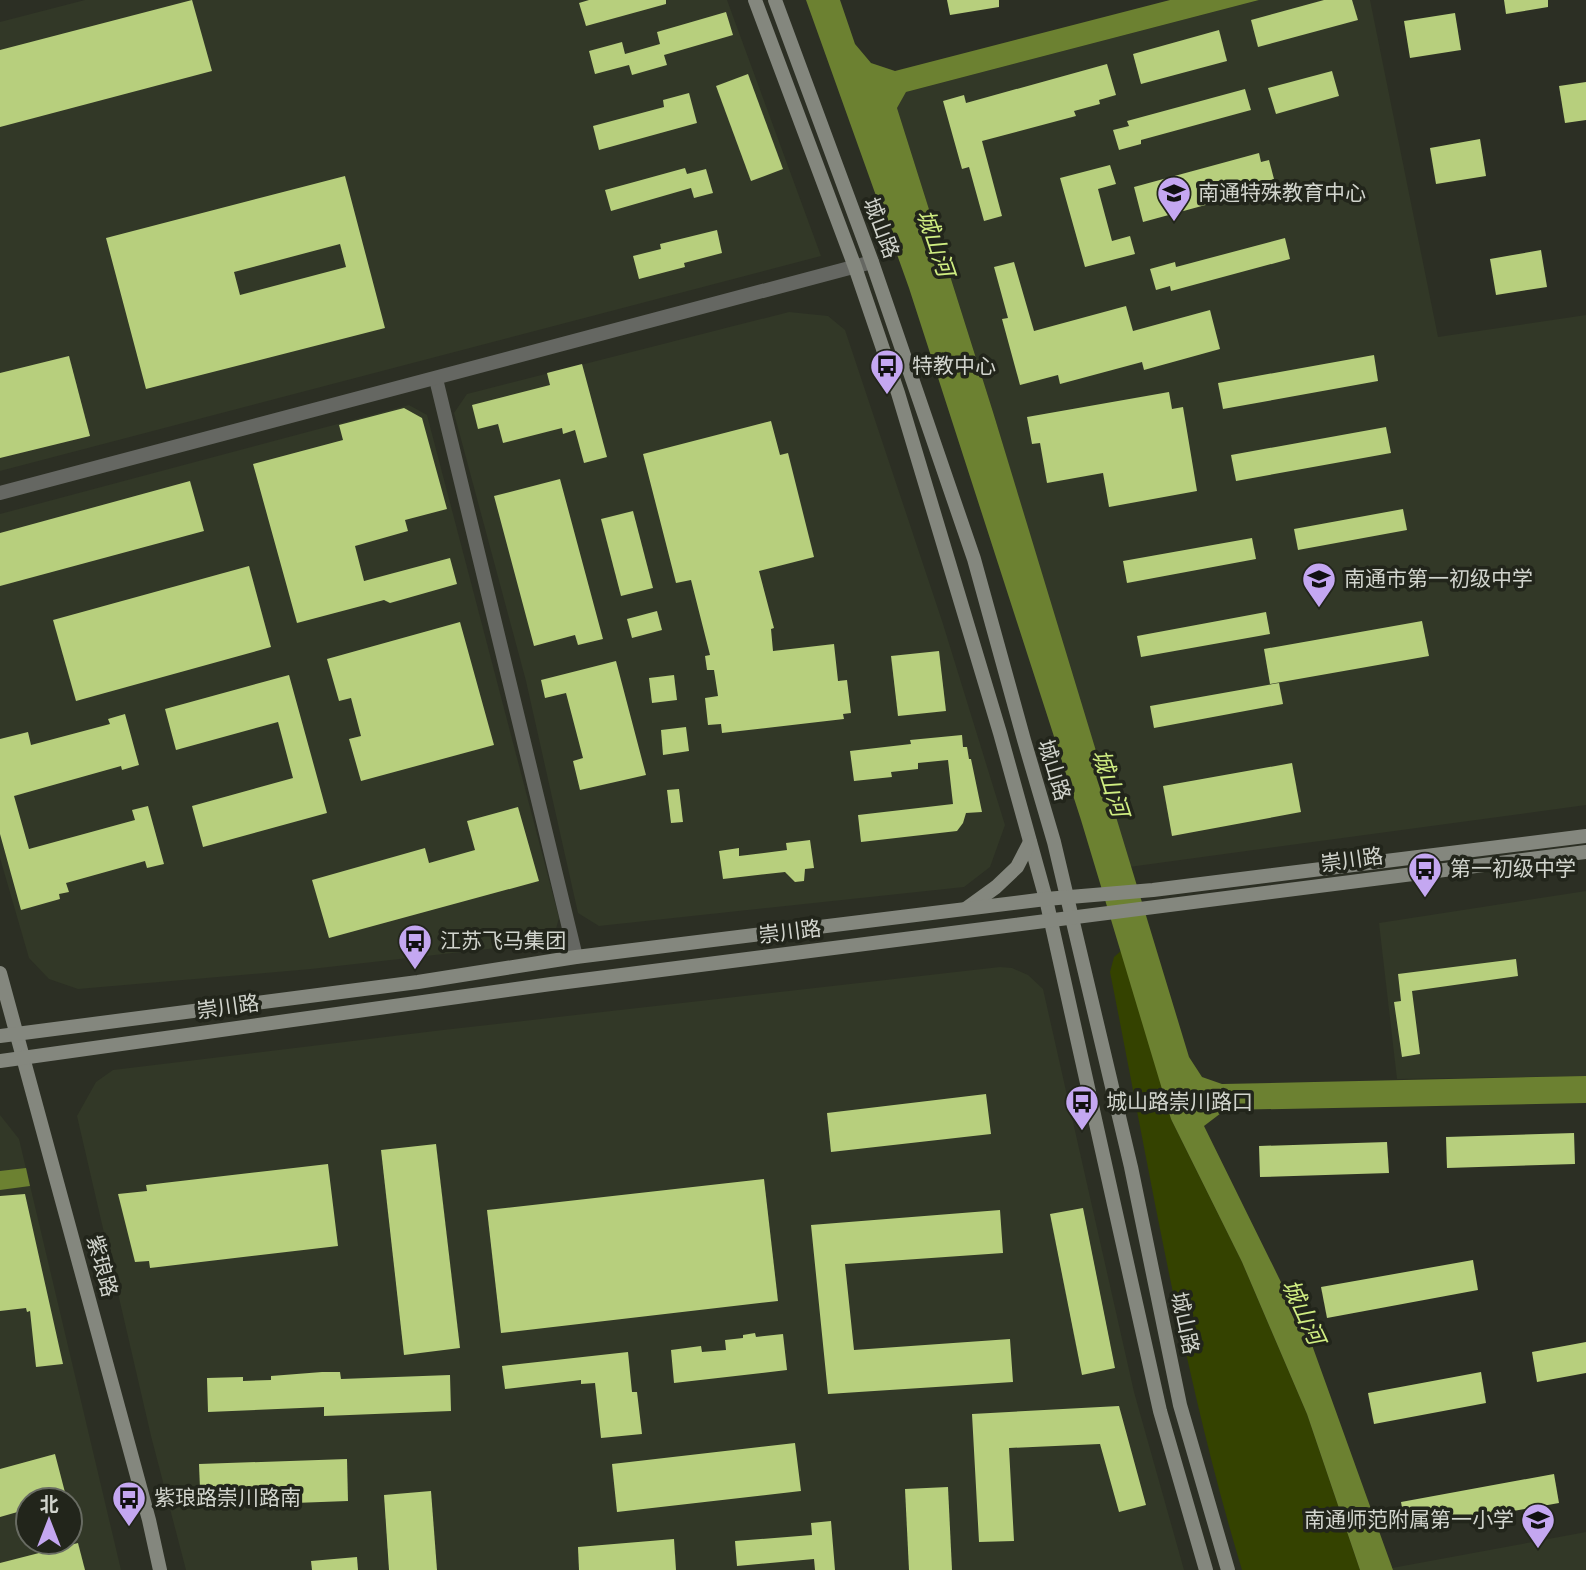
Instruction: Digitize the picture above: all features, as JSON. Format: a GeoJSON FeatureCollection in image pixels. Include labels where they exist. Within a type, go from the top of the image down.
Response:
{"type":"FeatureCollection","features":[{"type":"Feature","properties":{"kind":"main road","name":"城山路"},"geometry":{"type":"LineString","coordinates":[[755,0],[855,267],[898,393],[952,567],[1046,899],[1160,1410],[1206,1570]]}},
{"type":"Feature","properties":{"kind":"main road","name":"城山路"},"geometry":{"type":"LineString","coordinates":[[775,0],[872,262],[974,559],[1073,916],[1131,1167],[1180,1405],[1228,1570]]}},
{"type":"Feature","properties":{"kind":"main road","name":"崇川路"},"geometry":{"type":"LineString","coordinates":[[0,1036],[418,982],[576,957],[1046,899],[1153,890],[1586,836]]}},
{"type":"Feature","properties":{"kind":"main road"},"geometry":{"type":"LineString","coordinates":[[964,909],[996,887],[1017,867],[1030,842]]}},
{"type":"Feature","properties":{"kind":"main road","name":"崇川路"},"geometry":{"type":"LineString","coordinates":[[0,1061],[537,986],[1586,852]]}},
{"type":"Feature","properties":{"kind":"main road","name":"紫琅路"},"geometry":{"type":"LineString","coordinates":[[0,973],[160,1570]]}},
{"type":"Feature","properties":{"kind":"street"},"geometry":{"type":"LineString","coordinates":[[0,493],[872,262]]}},
{"type":"Feature","properties":{"kind":"street"},"geometry":{"type":"LineString","coordinates":[[436,379],[576,957]]}},
{"type":"Feature","properties":{"kind":"shaded area"},"geometry":{"type":"Polygon","coordinates":[[[85,0],[727,0],[821,256],[0,471],[0,22],[85,0]]]}},
{"type":"Feature","properties":{"kind":"shaded area","name":"南通市第一初级中学"},"geometry":{"type":"Polygon","coordinates":[[[1259,0],[1370,0],[1438,337],[1586,315],[1586,805],[1129,867],[993,412],[897,108],[906,92],[1259,0]]]}},
{"type":"Feature","properties":{"kind":"shaded area"},"geometry":{"type":"Polygon","coordinates":[[[789,312],[828,316],[845,330],[943,624],[1005,825],[990,867],[964,887],[599,926],[578,913],[526,681],[454,413],[467,394],[789,312]]]}},
{"type":"Feature","properties":{"kind":"shaded area"},"geometry":{"type":"Polygon","coordinates":[[[409,405],[427,415],[559,918],[554,936],[533,944],[311,969],[78,989],[49,979],[29,958],[0,858],[0,514],[409,405]]]}},
{"type":"Feature","properties":{"kind":"shaded area"},"geometry":{"type":"Polygon","coordinates":[[[1586,891],[1586,1076],[1397,1079],[1379,923],[1586,891]]]}},
{"type":"Feature","properties":{"kind":"shaded area"},"geometry":{"type":"Polygon","coordinates":[[[1122,950],[1171,1119],[1242,1262],[1307,1414],[1360,1570],[1242,1570],[1221,1497],[1185,1348],[1110,972],[1114,957],[1122,950]]]}},
{"type":"Feature","properties":{"kind":"shaded area"},"geometry":{"type":"Polygon","coordinates":[[[1000,967],[1012,968],[1028,975],[1043,989],[1134,1392],[1184,1570],[186,1570],[151,1436],[77,1116],[96,1082],[113,1070],[1000,967]]]}},
{"type":"Feature","properties":{"kind":"shaded area"},"geometry":{"type":"Polygon","coordinates":[[[0,1115],[19,1139],[121,1570],[0,1570],[0,1115]]]}},
{"type":"Feature","properties":{"kind":"shaded area","name":"南通师范附属第一小学"},"geometry":{"type":"Polygon","coordinates":[[[1586,1532],[1586,1570],[1392,1568],[1586,1532]]]}},
{"type":"Feature","properties":{"kind":"water","name":"城山河"},"geometry":{"type":"Polygon","coordinates":[[[806,0],[840,0],[855,44],[871,63],[895,71],[1170,0],[1259,0],[906,92],[897,108],[993,412],[1189,1057],[1202,1077],[1222,1084],[1586,1076],[1586,1103],[1225,1110],[1204,1126],[1312,1345],[1393,1570],[1360,1570],[1307,1414],[1242,1262],[1171,1119],[1081,820],[909,288],[806,0]]]}},
{"type":"Feature","properties":{"kind":"water"},"geometry":{"type":"Polygon","coordinates":[[[26,1168],[30,1186],[0,1190],[0,1171],[26,1168]]]}},
{"type":"Feature","properties":{"kind":"building"},"geometry":{"type":"Polygon","coordinates":[[[192,0],[212,71],[0,127],[0,50],[192,0]]]}},
{"type":"Feature","properties":{"kind":"building"},"geometry":{"type":"Polygon","coordinates":[[[589,0],[666,0],[666,4],[586,26],[579,3],[589,0]]]}},
{"type":"Feature","properties":{"kind":"building"},"geometry":{"type":"Polygon","coordinates":[[[947,0],[999,0],[999,7],[950,15],[947,0]]]}},
{"type":"Feature","properties":{"kind":"building"},"geometry":{"type":"Polygon","coordinates":[[[1324,0],[1352,0],[1358,20],[1258,47],[1251,20],[1324,0]]]}},
{"type":"Feature","properties":{"kind":"building"},"geometry":{"type":"Polygon","coordinates":[[[1504,0],[1548,0],[1548,7],[1506,14],[1504,0]]]}},
{"type":"Feature","properties":{"kind":"building"},"geometry":{"type":"Polygon","coordinates":[[[726,12],[733,35],[664,55],[667,65],[632,75],[629,65],[595,74],[589,51],[622,42],[625,54],[660,44],[657,32],[726,12]]]}},
{"type":"Feature","properties":{"kind":"building"},"geometry":{"type":"Polygon","coordinates":[[[1455,13],[1461,50],[1410,58],[1404,21],[1455,13]]]}},
{"type":"Feature","properties":{"kind":"building"},"geometry":{"type":"Polygon","coordinates":[[[1219,30],[1227,61],[1141,84],[1133,54],[1219,30]]]}},
{"type":"Feature","properties":{"kind":"building"},"geometry":{"type":"Polygon","coordinates":[[[1107,64],[1116,95],[1099,100],[1100,104],[1074,111],[1076,116],[982,141],[1002,216],[984,221],[969,167],[962,169],[943,101],[964,95],[966,103],[1107,64]]]}},
{"type":"Feature","properties":{"kind":"building"},"geometry":{"type":"Polygon","coordinates":[[[1332,71],[1339,96],[1276,114],[1268,88],[1332,71]]]}},
{"type":"Feature","properties":{"kind":"building"},"geometry":{"type":"Polygon","coordinates":[[[748,74],[783,169],[751,181],[716,86],[748,74]]]}},
{"type":"Feature","properties":{"kind":"building"},"geometry":{"type":"Polygon","coordinates":[[[1586,82],[1586,120],[1565,123],[1559,86],[1586,82]]]}},
{"type":"Feature","properties":{"kind":"building"},"geometry":{"type":"Polygon","coordinates":[[[1245,89],[1251,110],[1141,140],[1141,144],[1119,150],[1113,130],[1129,126],[1127,121],[1245,89]]]}},
{"type":"Feature","properties":{"kind":"building"},"geometry":{"type":"Polygon","coordinates":[[[689,93],[697,123],[599,150],[593,126],[664,107],[663,100],[689,93]]]}},
{"type":"Feature","properties":{"kind":"building"},"geometry":{"type":"Polygon","coordinates":[[[1480,139],[1486,176],[1436,184],[1430,148],[1480,139]]]}},
{"type":"Feature","properties":{"kind":"building"},"geometry":{"type":"Polygon","coordinates":[[[1259,153],[1261,162],[1269,160],[1274,179],[1267,181],[1268,188],[1143,222],[1134,187],[1259,153]]]}},
{"type":"Feature","properties":{"kind":"building"},"geometry":{"type":"Polygon","coordinates":[[[1110,165],[1116,184],[1098,189],[1112,241],[1130,236],[1135,254],[1085,267],[1060,178],[1110,165]]]}},
{"type":"Feature","properties":{"kind":"building"},"geometry":{"type":"Polygon","coordinates":[[[685,168],[687,174],[706,169],[713,193],[694,198],[691,188],[611,211],[605,190],[685,168]]]}},
{"type":"Feature","properties":{"kind":"building"},"geometry":{"type":"Polygon","coordinates":[[[345,176],[385,328],[146,389],[106,238],[345,176]],[[340,244],[234,272],[240,295],[346,267],[340,244]]]}},
{"type":"Feature","properties":{"kind":"building"},"geometry":{"type":"Polygon","coordinates":[[[717,230],[722,253],[684,263],[685,267],[639,279],[633,256],[661,249],[660,244],[717,230]]]}},
{"type":"Feature","properties":{"kind":"building"},"geometry":{"type":"Polygon","coordinates":[[[1285,238],[1290,259],[1171,291],[1170,286],[1156,290],[1150,269],[1175,262],[1176,267],[1285,238]]]}},
{"type":"Feature","properties":{"kind":"building"},"geometry":{"type":"Polygon","coordinates":[[[1541,250],[1547,287],[1496,295],[1490,259],[1541,250]]]}},
{"type":"Feature","properties":{"kind":"building"},"geometry":{"type":"Polygon","coordinates":[[[1014,262],[1034,331],[1126,306],[1133,331],[1210,310],[1220,349],[1144,370],[1142,362],[1060,384],[1058,375],[1020,385],[1002,319],[1008,318],[994,267],[1014,262]]]}},
{"type":"Feature","properties":{"kind":"building"},"geometry":{"type":"Polygon","coordinates":[[[1374,355],[1378,381],[1223,409],[1218,383],[1374,355]]]}},
{"type":"Feature","properties":{"kind":"building"},"geometry":{"type":"Polygon","coordinates":[[[69,356],[90,436],[0,458],[0,373],[69,356]]]}},
{"type":"Feature","properties":{"kind":"building"},"geometry":{"type":"Polygon","coordinates":[[[582,364],[607,457],[584,463],[575,430],[563,434],[562,428],[503,443],[498,424],[478,429],[472,405],[550,385],[547,373],[582,364]]]}},
{"type":"Feature","properties":{"kind":"building"},"geometry":{"type":"Polygon","coordinates":[[[1169,392],[1172,409],[1183,407],[1197,491],[1109,507],[1103,473],[1047,483],[1040,443],[1032,444],[1027,417],[1169,392]]]}},
{"type":"Feature","properties":{"kind":"building"},"geometry":{"type":"Polygon","coordinates":[[[404,408],[422,418],[447,509],[405,520],[408,531],[355,546],[364,581],[450,558],[457,584],[390,603],[384,600],[297,623],[253,464],[343,440],[339,425],[404,408]]]}},
{"type":"Feature","properties":{"kind":"building"},"geometry":{"type":"Polygon","coordinates":[[[771,421],[780,455],[788,453],[814,557],[759,571],[774,628],[771,629],[773,651],[834,644],[838,681],[847,680],[851,713],[843,714],[844,719],[722,733],[721,724],[708,725],[705,698],[718,696],[714,670],[707,670],[705,656],[710,655],[691,580],[676,583],[643,454],[771,421]]]}},
{"type":"Feature","properties":{"kind":"building"},"geometry":{"type":"Polygon","coordinates":[[[1386,427],[1391,453],[1236,481],[1231,455],[1386,427]]]}},
{"type":"Feature","properties":{"kind":"building"},"geometry":{"type":"Polygon","coordinates":[[[560,479],[603,639],[578,645],[575,635],[534,646],[494,496],[560,479]]]}},
{"type":"Feature","properties":{"kind":"building"},"geometry":{"type":"Polygon","coordinates":[[[190,481],[204,531],[0,586],[0,533],[190,481]]]}},
{"type":"Feature","properties":{"kind":"building"},"geometry":{"type":"Polygon","coordinates":[[[1403,509],[1407,530],[1298,550],[1294,529],[1403,509]]]}},
{"type":"Feature","properties":{"kind":"building"},"geometry":{"type":"Polygon","coordinates":[[[633,511],[653,588],[621,596],[601,519],[633,511]]]}},
{"type":"Feature","properties":{"kind":"building"},"geometry":{"type":"Polygon","coordinates":[[[1252,538],[1256,559],[1127,583],[1123,561],[1252,538]]]}},
{"type":"Feature","properties":{"kind":"building"},"geometry":{"type":"Polygon","coordinates":[[[249,566],[271,647],[76,701],[53,620],[249,566]]]}},
{"type":"Feature","properties":{"kind":"building"},"geometry":{"type":"Polygon","coordinates":[[[657,611],[662,630],[632,638],[627,619],[657,611]]]}},
{"type":"Feature","properties":{"kind":"building"},"geometry":{"type":"Polygon","coordinates":[[[1266,612],[1270,634],[1141,657],[1137,636],[1266,612]]]}},
{"type":"Feature","properties":{"kind":"building"},"geometry":{"type":"Polygon","coordinates":[[[1422,621],[1429,656],[1270,684],[1264,649],[1422,621]]]}},
{"type":"Feature","properties":{"kind":"building"},"geometry":{"type":"Polygon","coordinates":[[[460,622],[494,745],[361,781],[349,739],[361,736],[351,698],[339,701],[327,659],[460,622]]]}},
{"type":"Feature","properties":{"kind":"building"},"geometry":{"type":"Polygon","coordinates":[[[939,651],[946,711],[898,716],[891,656],[939,651]]]}},
{"type":"Feature","properties":{"kind":"building"},"geometry":{"type":"Polygon","coordinates":[[[616,661],[646,775],[580,790],[573,761],[583,758],[566,693],[545,698],[541,680],[616,661]]]}},
{"type":"Feature","properties":{"kind":"building"},"geometry":{"type":"Polygon","coordinates":[[[289,675],[327,813],[203,847],[192,806],[293,778],[278,722],[176,750],[165,709],[289,675]]]}},
{"type":"Feature","properties":{"kind":"building"},"geometry":{"type":"Polygon","coordinates":[[[674,675],[677,700],[652,703],[649,678],[674,675]]]}},
{"type":"Feature","properties":{"kind":"building"},"geometry":{"type":"Polygon","coordinates":[[[1279,683],[1283,704],[1154,728],[1150,706],[1279,683]]]}},
{"type":"Feature","properties":{"kind":"building"},"geometry":{"type":"Polygon","coordinates":[[[125,714],[139,765],[122,770],[121,766],[14,796],[29,849],[135,820],[132,810],[148,806],[164,864],[147,868],[145,861],[66,883],[69,892],[59,894],[60,899],[21,910],[0,834],[0,739],[28,732],[31,745],[110,724],[108,719],[125,714]]]}},
{"type":"Feature","properties":{"kind":"building"},"geometry":{"type":"Polygon","coordinates":[[[686,727],[689,751],[663,755],[661,730],[686,727]]]}},
{"type":"Feature","properties":{"kind":"building"},"geometry":{"type":"Polygon","coordinates":[[[962,735],[963,747],[967,747],[971,759],[982,812],[966,813],[957,831],[861,842],[858,815],[953,804],[948,760],[918,763],[918,769],[891,772],[892,777],[854,781],[850,751],[911,744],[910,740],[962,735]]]}},
{"type":"Feature","properties":{"kind":"building"},"geometry":{"type":"Polygon","coordinates":[[[1292,763],[1301,812],[1172,836],[1163,786],[1292,763]]]}},
{"type":"Feature","properties":{"kind":"building"},"geometry":{"type":"Polygon","coordinates":[[[679,789],[683,822],[671,823],[667,790],[679,789]]]}},
{"type":"Feature","properties":{"kind":"building"},"geometry":{"type":"Polygon","coordinates":[[[518,807],[539,881],[329,938],[312,880],[425,848],[429,863],[475,850],[467,821],[518,807]]]}},
{"type":"Feature","properties":{"kind":"building"},"geometry":{"type":"Polygon","coordinates":[[[810,840],[814,868],[805,869],[804,881],[795,882],[785,872],[723,879],[719,851],[739,848],[739,856],[787,850],[786,843],[810,840]]]}},
{"type":"Feature","properties":{"kind":"building"},"geometry":{"type":"Polygon","coordinates":[[[1516,959],[1518,976],[1412,991],[1420,1054],[1402,1057],[1394,1002],[1401,1001],[1398,974],[1516,959]]]}},
{"type":"Feature","properties":{"kind":"building"},"geometry":{"type":"Polygon","coordinates":[[[986,1094],[991,1134],[831,1152],[827,1113],[986,1094]]]}},
{"type":"Feature","properties":{"kind":"building"},"geometry":{"type":"Polygon","coordinates":[[[1574,1133],[1575,1164],[1447,1168],[1446,1137],[1574,1133]]]}},
{"type":"Feature","properties":{"kind":"building"},"geometry":{"type":"Polygon","coordinates":[[[1387,1142],[1389,1173],[1260,1177],[1259,1146],[1387,1142]]]}},
{"type":"Feature","properties":{"kind":"building"},"geometry":{"type":"Polygon","coordinates":[[[436,1144],[460,1348],[404,1355],[381,1150],[436,1144]]]}},
{"type":"Feature","properties":{"kind":"building"},"geometry":{"type":"Polygon","coordinates":[[[328,1164],[338,1246],[150,1268],[149,1261],[135,1262],[118,1194],[147,1191],[146,1185],[328,1164]]]}},
{"type":"Feature","properties":{"kind":"building"},"geometry":{"type":"Polygon","coordinates":[[[764,1179],[778,1301],[501,1333],[487,1210],[764,1179]]]}},
{"type":"Feature","properties":{"kind":"building"},"geometry":{"type":"Polygon","coordinates":[[[25,1194],[63,1364],[36,1367],[30,1311],[27,1312],[26,1308],[0,1311],[0,1196],[25,1194]]]}},
{"type":"Feature","properties":{"kind":"building"},"geometry":{"type":"Polygon","coordinates":[[[1083,1208],[1115,1368],[1082,1375],[1050,1214],[1083,1208]]]}},
{"type":"Feature","properties":{"kind":"building"},"geometry":{"type":"Polygon","coordinates":[[[1000,1210],[1003,1253],[845,1264],[854,1350],[1010,1339],[1013,1382],[828,1394],[811,1225],[1000,1210]]]}},
{"type":"Feature","properties":{"kind":"building"},"geometry":{"type":"Polygon","coordinates":[[[1473,1260],[1478,1290],[1327,1318],[1321,1287],[1473,1260]]]}},
{"type":"Feature","properties":{"kind":"building"},"geometry":{"type":"Polygon","coordinates":[[[755,1333],[756,1337],[783,1334],[787,1370],[674,1383],[671,1350],[701,1346],[702,1352],[726,1350],[725,1340],[743,1338],[743,1335],[755,1333]]]}},
{"type":"Feature","properties":{"kind":"building"},"geometry":{"type":"Polygon","coordinates":[[[1586,1342],[1586,1373],[1537,1382],[1532,1352],[1586,1342]]]}},
{"type":"Feature","properties":{"kind":"building"},"geometry":{"type":"Polygon","coordinates":[[[628,1352],[632,1392],[637,1392],[642,1434],[601,1438],[595,1383],[581,1384],[581,1380],[505,1389],[502,1366],[628,1352]]]}},
{"type":"Feature","properties":{"kind":"building"},"geometry":{"type":"Polygon","coordinates":[[[340,1372],[341,1379],[450,1375],[451,1411],[324,1416],[324,1407],[208,1412],[207,1378],[243,1377],[243,1381],[271,1380],[271,1376],[340,1372]]]}},
{"type":"Feature","properties":{"kind":"building"},"geometry":{"type":"Polygon","coordinates":[[[1481,1372],[1486,1403],[1374,1424],[1368,1393],[1481,1372]]]}},
{"type":"Feature","properties":{"kind":"building"},"geometry":{"type":"Polygon","coordinates":[[[1119,1406],[1146,1505],[1119,1512],[1100,1444],[1009,1448],[1014,1541],[979,1542],[972,1414],[1119,1406]]]}},
{"type":"Feature","properties":{"kind":"building"},"geometry":{"type":"Polygon","coordinates":[[[795,1443],[801,1491],[617,1512],[612,1464],[795,1443]]]}},
{"type":"Feature","properties":{"kind":"building"},"geometry":{"type":"Polygon","coordinates":[[[55,1454],[63,1486],[14,1486],[14,1513],[0,1517],[0,1469],[55,1454]]]}},
{"type":"Feature","properties":{"kind":"building"},"geometry":{"type":"Polygon","coordinates":[[[347,1459],[348,1501],[218,1506],[207,1501],[200,1489],[199,1464],[347,1459]]]}},
{"type":"Feature","properties":{"kind":"building"},"geometry":{"type":"Polygon","coordinates":[[[1554,1474],[1559,1503],[1406,1530],[1401,1502],[1554,1474]]]}},
{"type":"Feature","properties":{"kind":"building"},"geometry":{"type":"Polygon","coordinates":[[[948,1487],[952,1570],[909,1570],[905,1489],[948,1487]]]}},
{"type":"Feature","properties":{"kind":"building"},"geometry":{"type":"Polygon","coordinates":[[[431,1491],[437,1570],[389,1570],[384,1495],[431,1491]]]}},
{"type":"Feature","properties":{"kind":"building"},"geometry":{"type":"Polygon","coordinates":[[[831,1521],[835,1570],[815,1570],[814,1559],[737,1566],[735,1541],[812,1535],[811,1523],[831,1521]]]}},
{"type":"Feature","properties":{"kind":"building"},"geometry":{"type":"Polygon","coordinates":[[[674,1539],[676,1570],[579,1570],[578,1547],[674,1539]]]}},
{"type":"Feature","properties":{"kind":"building"},"geometry":{"type":"Polygon","coordinates":[[[27,1556],[81,1556],[85,1570],[0,1570],[0,1563],[27,1556]]]}},
{"type":"Feature","properties":{"kind":"building"},"geometry":{"type":"Polygon","coordinates":[[[357,1557],[358,1570],[312,1570],[311,1561],[357,1557]]]}},
{"type":"Feature","properties":{"kind":"place","name":"南通特殊教育中心"},"geometry":{"type":"Point","coordinates":[1174,223]}},
{"type":"Feature","properties":{"kind":"place","name":"特教中心"},"geometry":{"type":"Point","coordinates":[887,396]}},
{"type":"Feature","properties":{"kind":"place","name":"南通市第一初级中学"},"geometry":{"type":"Point","coordinates":[1319,609]}},
{"type":"Feature","properties":{"kind":"place","name":"第一初级中学"},"geometry":{"type":"Point","coordinates":[1425,899]}},
{"type":"Feature","properties":{"kind":"place","name":"江苏飞马集团"},"geometry":{"type":"Point","coordinates":[415,971]}},
{"type":"Feature","properties":{"kind":"place","name":"城山路崇川路口"},"geometry":{"type":"Point","coordinates":[1082,1132]}},
{"type":"Feature","properties":{"kind":"place","name":"紫琅路崇川路南"},"geometry":{"type":"Point","coordinates":[129,1528]}},
{"type":"Feature","properties":{"kind":"place","name":"南通师范附属第一小学"},"geometry":{"type":"Point","coordinates":[1538,1550]}}]}
